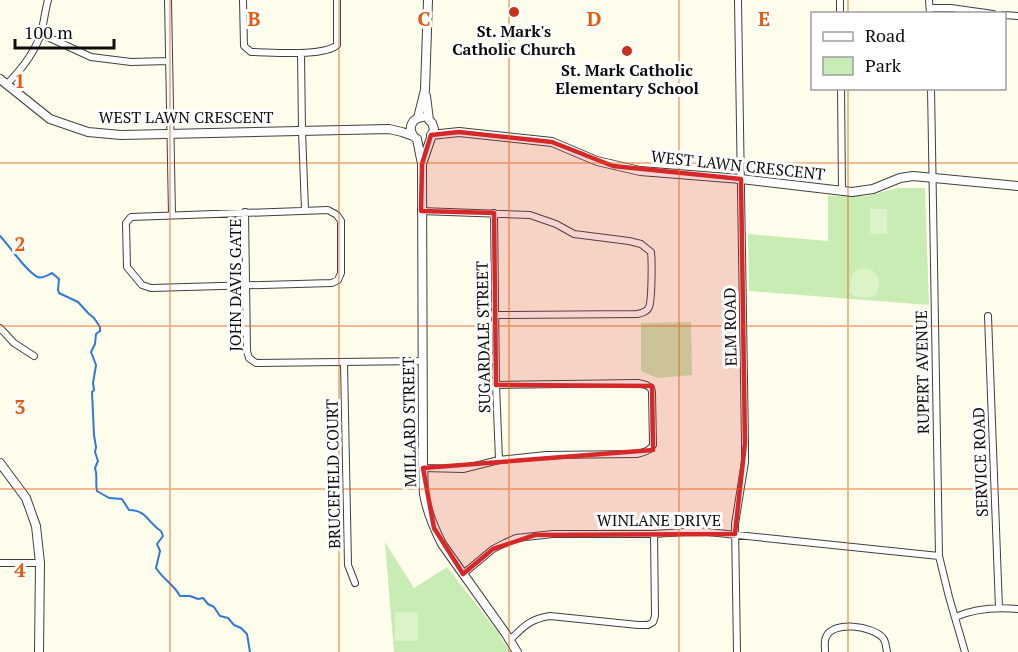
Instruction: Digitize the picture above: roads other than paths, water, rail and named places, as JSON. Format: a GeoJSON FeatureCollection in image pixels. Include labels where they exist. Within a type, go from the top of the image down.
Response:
{"type":"FeatureCollection","features":[{"type":"Feature","properties":{"kind":"street"},"geometry":{"type":"LineString","coordinates":[[4,81],[23,65],[40,34],[48,0]]}},
{"type":"Feature","properties":{"kind":"street"},"geometry":{"type":"LineString","coordinates":[[168,0],[172,215]]}},
{"type":"Feature","properties":{"kind":"street"},"geometry":{"type":"LineString","coordinates":[[243,0],[244,46],[251,52],[301,53],[332,50],[337,45],[337,0]]}},
{"type":"Feature","properties":{"kind":"street"},"geometry":{"type":"LineString","coordinates":[[425,90],[410,130],[415,138],[424,140],[431,136],[434,129],[425,90],[428,0]]}},
{"type":"Feature","properties":{"kind":"street","name":"ELM ROAD"},"geometry":{"type":"LineString","coordinates":[[737,652],[735,524],[746,443],[738,0]]}},
{"type":"Feature","properties":{"kind":"street"},"geometry":{"type":"LineString","coordinates":[[929,0],[930,11],[951,8],[979,12]]}},
{"type":"Feature","properties":{"kind":"street"},"geometry":{"type":"LineString","coordinates":[[40,34],[91,57],[131,62],[169,61]]}},
{"type":"Feature","properties":{"kind":"street"},"geometry":{"type":"LineString","coordinates":[[301,53],[305,210]]}},
{"type":"Feature","properties":{"kind":"street","name":"WEST LAWN CRESCENT"},"geometry":{"type":"LineString","coordinates":[[4,81],[50,119],[88,132],[121,135],[389,129],[415,138]]}},
{"type":"Feature","properties":{"kind":"street"},"geometry":{"type":"LineString","coordinates":[[841,90],[842,191]]}},
{"type":"Feature","properties":{"kind":"street","name":"RUPERT AVENUE"},"geometry":{"type":"LineString","coordinates":[[931,90],[939,556],[965,652]]}},
{"type":"Feature","properties":{"kind":"street"},"geometry":{"type":"LineString","coordinates":[[416,119],[426,118],[431,122]]}},
{"type":"Feature","properties":{"kind":"street","name":"WEST LAWN CRESCENT"},"geometry":{"type":"LineString","coordinates":[[389,129],[416,119]]}},
{"type":"Feature","properties":{"kind":"street","name":"WEST LAWN CRESCENT"},"geometry":{"type":"LineString","coordinates":[[431,122],[459,132],[552,142],[597,161],[640,171],[741,179],[842,191],[873,189],[900,178],[913,176],[1018,186]]}},
{"type":"Feature","properties":{"kind":"street","name":"WEST LAWN CRESCENT"},"geometry":{"type":"LineString","coordinates":[[431,136],[459,132]]}},
{"type":"Feature","properties":{"kind":"street","name":"MILLARD STREET"},"geometry":{"type":"LineString","coordinates":[[422,164],[431,136]]}},
{"type":"Feature","properties":{"kind":"street","name":"MILLARD STREET"},"geometry":{"type":"LineString","coordinates":[[415,138],[422,164],[423,468],[427,510],[441,544],[517,652]]}},
{"type":"Feature","properties":{"kind":"street","name":"JOHN DAVIS GATE"},"geometry":{"type":"LineString","coordinates":[[246,285],[332,284],[339,279],[341,221],[337,215],[328,210],[245,212],[246,285],[247,351],[249,358],[256,363],[423,361]]}},
{"type":"Feature","properties":{"kind":"street"},"geometry":{"type":"LineString","coordinates":[[421,211],[530,215],[556,224],[574,234],[629,241],[640,244],[651,252],[649,308],[644,312],[637,314],[496,315]]}},
{"type":"Feature","properties":{"kind":"street"},"geometry":{"type":"LineString","coordinates":[[245,212],[131,217],[126,224],[127,267],[142,285],[151,288],[246,285]]}},
{"type":"Feature","properties":{"kind":"street","name":"SUGARDALE STREET"},"geometry":{"type":"LineString","coordinates":[[494,213],[499,460]]}},
{"type":"Feature","properties":{"kind":"street","name":"SERVICE ROAD"},"geometry":{"type":"LineString","coordinates":[[988,316],[999,608]]}},
{"type":"Feature","properties":{"kind":"street"},"geometry":{"type":"LineString","coordinates":[[0,328],[14,343],[34,356]]}},
{"type":"Feature","properties":{"kind":"street","name":"BRUCEFIELD COURT"},"geometry":{"type":"LineString","coordinates":[[344,363],[348,565],[355,583]]}},
{"type":"Feature","properties":{"kind":"street"},"geometry":{"type":"LineString","coordinates":[[423,468],[463,469],[499,460],[546,455],[637,454],[647,452],[653,444],[652,392],[651,388],[646,385],[638,383],[496,385]]}},
{"type":"Feature","properties":{"kind":"street"},"geometry":{"type":"LineString","coordinates":[[0,463],[26,498],[36,526],[39,563],[39,652]]}},
{"type":"Feature","properties":{"kind":"street","name":"WINLANE DRIVE"},"geometry":{"type":"LineString","coordinates":[[463,574],[493,549],[516,538],[553,534],[654,534],[698,531],[939,556]]}},
{"type":"Feature","properties":{"kind":"street"},"geometry":{"type":"LineString","coordinates":[[510,640],[528,623],[537,618],[550,616],[638,626],[653,622],[655,616],[654,534]]}},
{"type":"Feature","properties":{"kind":"street"},"geometry":{"type":"LineString","coordinates":[[0,563],[39,563]]}},
{"type":"Feature","properties":{"kind":"street"},"geometry":{"type":"LineString","coordinates":[[955,617],[989,608],[1018,609]]}},
{"type":"Feature","properties":{"kind":"street"},"geometry":{"type":"LineString","coordinates":[[825,651],[825,638],[831,630],[839,626],[867,629],[880,635],[885,641],[887,652]]}},
{"type":"Feature","properties":{"kind":"waterway"},"geometry":{"type":"LineString","coordinates":[[0,236],[24,265],[38,277],[52,273],[59,279],[59,293],[78,302],[100,327],[91,352],[96,365],[92,392],[95,452],[98,461],[95,468],[97,491],[109,498],[122,499],[129,510],[140,512],[161,531],[163,536],[157,544],[160,551],[156,568],[180,596],[203,598],[214,607],[220,616],[228,618],[234,625],[241,628],[247,634],[250,652]]}},
{"type":"Feature","properties":{"kind":"place","name":"St. Mark's Catholic Church"},"geometry":{"type":"Point","coordinates":[514,12]}},
{"type":"Feature","properties":{"kind":"place","name":"St. Mark Catholic Elementary School"},"geometry":{"type":"Point","coordinates":[627,51]}}]}
